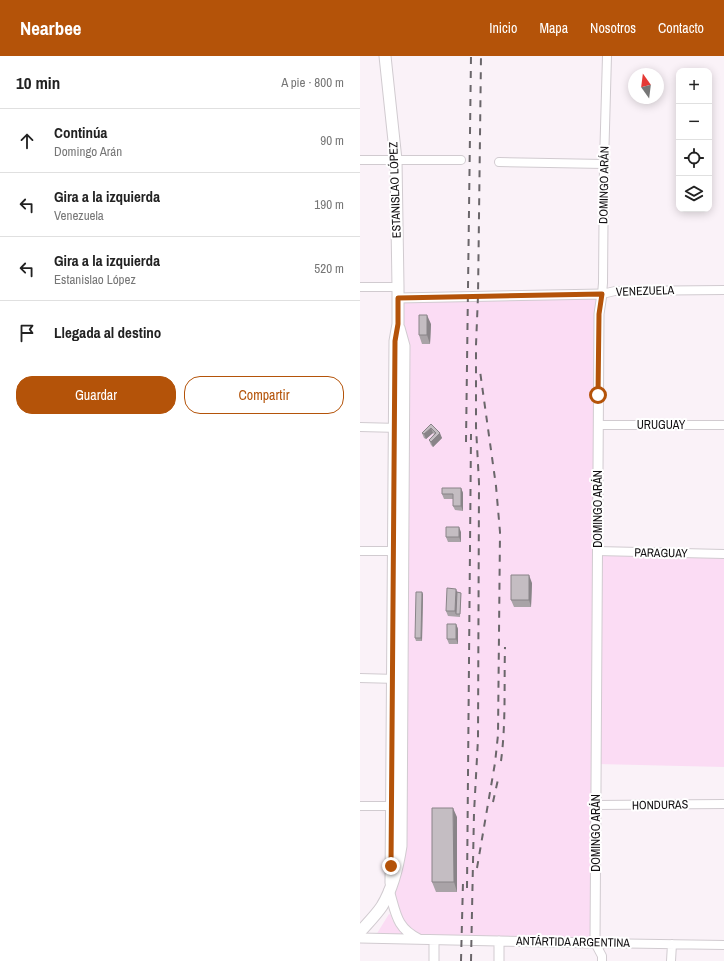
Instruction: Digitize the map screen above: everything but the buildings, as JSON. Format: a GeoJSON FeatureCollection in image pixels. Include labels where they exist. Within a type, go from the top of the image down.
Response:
{"type":"FeatureCollection","features":[{"type":"Feature","properties":{"kind":"main road","name":"ESTANISLAO LÓPEZ"},"geometry":{"type":"LineString","coordinates":[[360,932],[382,906],[390,887],[397,806],[399,428],[395,341],[398,324],[396,160],[385,56]]}},
{"type":"Feature","properties":{"kind":"street","name":"DOMINGO ARÁN"},"geometry":{"type":"LineString","coordinates":[[602,961],[602,956],[595,943],[599,314],[603,283],[607,56]]}},
{"type":"Feature","properties":{"kind":"street"},"geometry":{"type":"LineString","coordinates":[[360,160],[461,160]]}},
{"type":"Feature","properties":{"kind":"street"},"geometry":{"type":"LineString","coordinates":[[499,162],[604,164]]}},
{"type":"Feature","properties":{"kind":"street","name":"VENEZUELA"},"geometry":{"type":"LineString","coordinates":[[360,287],[398,292],[602,294],[615,291],[724,290]]}},
{"type":"Feature","properties":{"kind":"street","name":"URUGUAY"},"geometry":{"type":"LineString","coordinates":[[598,425],[724,425]]}},
{"type":"Feature","properties":{"kind":"street"},"geometry":{"type":"LineString","coordinates":[[360,427],[399,428]]}},
{"type":"Feature","properties":{"kind":"street"},"geometry":{"type":"LineString","coordinates":[[360,551],[398,551]]}},
{"type":"Feature","properties":{"kind":"street","name":"PARAGUAY"},"geometry":{"type":"LineString","coordinates":[[598,551],[724,554]]}},
{"type":"Feature","properties":{"kind":"street"},"geometry":{"type":"LineString","coordinates":[[360,678],[398,679]]}},
{"type":"Feature","properties":{"kind":"street","name":"HONDURAS"},"geometry":{"type":"LineString","coordinates":[[596,806],[724,804]]}},
{"type":"Feature","properties":{"kind":"street"},"geometry":{"type":"LineString","coordinates":[[360,806],[397,806]]}},
{"type":"Feature","properties":{"kind":"street"},"geometry":{"type":"LineString","coordinates":[[390,887],[397,918],[402,927],[411,935],[422,940]]}},
{"type":"Feature","properties":{"kind":"street","name":"ANTÁRTIDA ARGENTINA"},"geometry":{"type":"LineString","coordinates":[[360,938],[724,945]]}},
{"type":"Feature","properties":{"kind":"street"},"geometry":{"type":"LineString","coordinates":[[434,940],[434,961]]}},
{"type":"Feature","properties":{"kind":"street"},"geometry":{"type":"LineString","coordinates":[[499,941],[499,961]]}},
{"type":"Feature","properties":{"kind":"street"},"geometry":{"type":"LineString","coordinates":[[671,961],[672,944]]}},
{"type":"Feature","properties":{"kind":"shaded area"},"geometry":{"type":"Polygon","coordinates":[[[602,294],[598,551],[724,554],[724,767],[597,764],[595,943],[422,940],[402,927],[391,883],[398,298],[602,294]]]}},
{"type":"Feature","properties":{"kind":"shaded area"},"geometry":{"type":"Polygon","coordinates":[[[389,914],[399,930],[404,934],[404,936],[376,935],[389,914]]]}},
{"type":"Feature","properties":{"kind":"railway"},"geometry":{"type":"LineString","coordinates":[[466,442],[471,56]]}},
{"type":"Feature","properties":{"kind":"railway"},"geometry":{"type":"LineString","coordinates":[[471,961],[474,813],[478,739],[479,483],[476,427],[476,345],[481,56]]}},
{"type":"Feature","properties":{"kind":"railway"},"geometry":{"type":"LineString","coordinates":[[477,868],[495,763],[498,735],[500,532],[496,486],[480,371]]}},
{"type":"Feature","properties":{"kind":"railway"},"geometry":{"type":"LineString","coordinates":[[467,888],[471,434]]}},
{"type":"Feature","properties":{"kind":"railway"},"geometry":{"type":"LineString","coordinates":[[501,761],[504,719],[505,647]]}},
{"type":"Feature","properties":{"kind":"railway"},"geometry":{"type":"LineString","coordinates":[[493,802],[499,775]]}},
{"type":"Feature","properties":{"kind":"railway"},"geometry":{"type":"LineString","coordinates":[[461,961],[463,882]]}},
{"type":"Feature","properties":{"kind":"route"},"geometry":{"type":"LineString","coordinates":[[391,866],[395,341],[398,324],[398,298],[602,294],[599,314],[598,395]]}}]}
